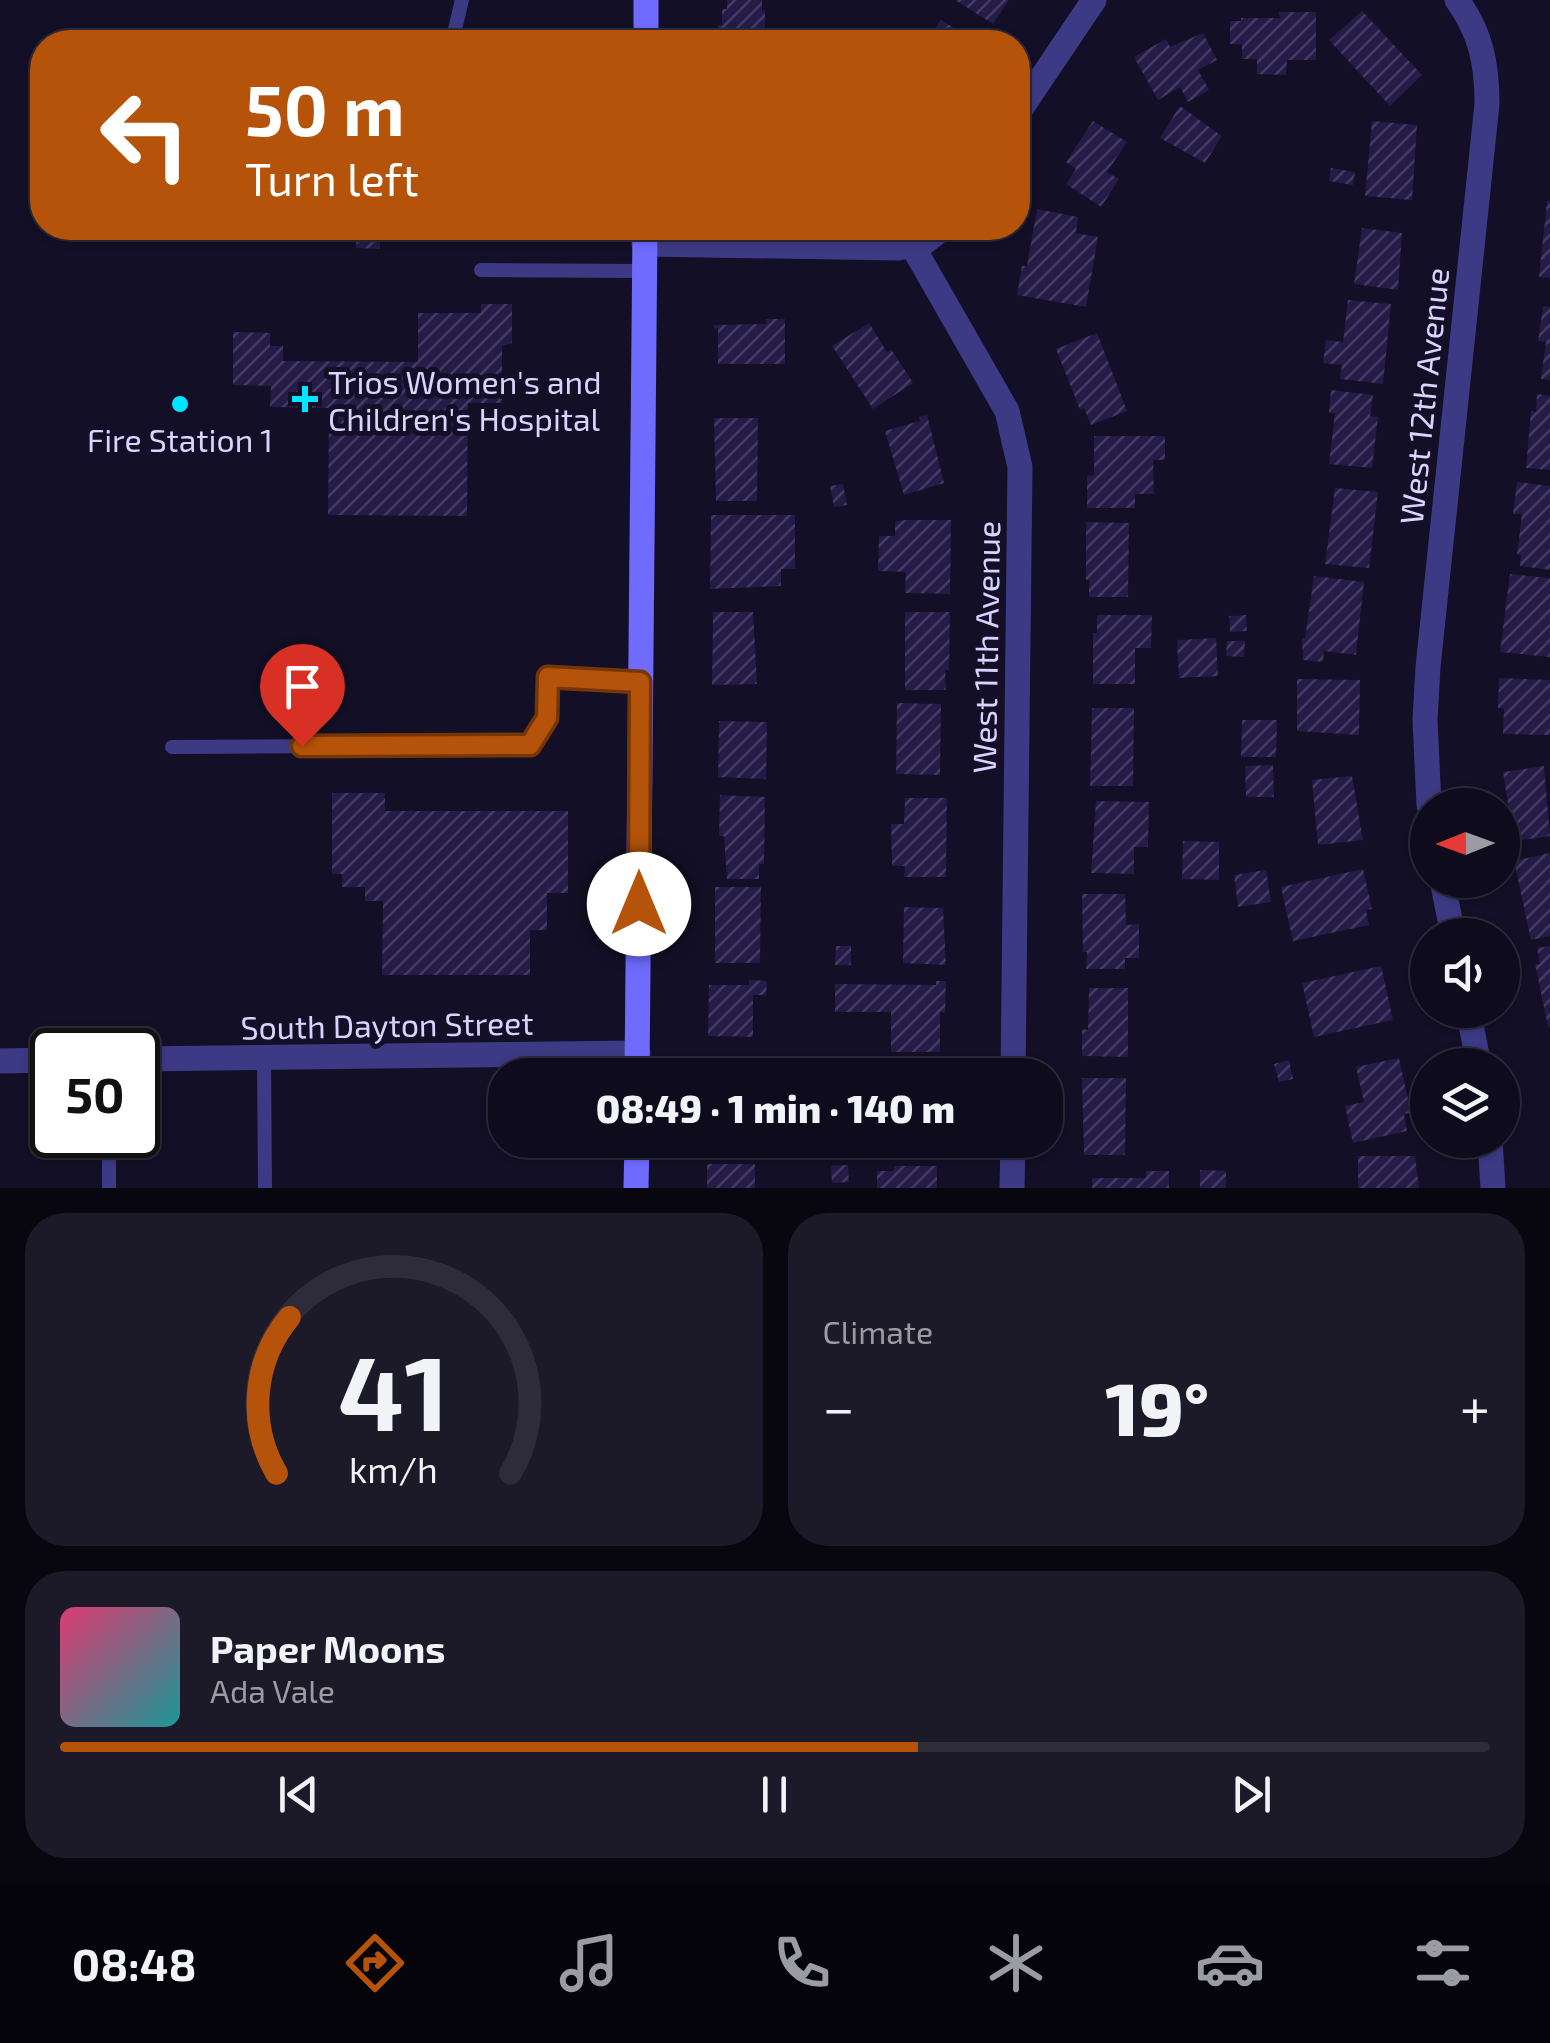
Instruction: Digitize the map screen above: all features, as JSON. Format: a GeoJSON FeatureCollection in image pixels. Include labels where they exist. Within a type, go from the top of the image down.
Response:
{"type":"FeatureCollection","features":[{"type":"Feature","properties":{"kind":"main road"},"geometry":{"type":"LineString","coordinates":[[646,0],[646,30]]}},
{"type":"Feature","properties":{"kind":"main road"},"geometry":{"type":"LineString","coordinates":[[638,1058],[644,240]]}},
{"type":"Feature","properties":{"kind":"main road"},"geometry":{"type":"LineString","coordinates":[[636,1188],[637,1158]]}},
{"type":"Feature","properties":{"kind":"street"},"geometry":{"type":"LineString","coordinates":[[1030,95],[1094,0]]}},
{"type":"Feature","properties":{"kind":"street","name":"West 12th Avenue"},"geometry":{"type":"LineString","coordinates":[[1428,788],[1424,720],[1428,666],[1486,104],[1482,45],[1457,0]]}},
{"type":"Feature","properties":{"kind":"street"},"geometry":{"type":"LineString","coordinates":[[742,240],[913,247],[928,240]]}},
{"type":"Feature","properties":{"kind":"street","name":"West 11th Avenue"},"geometry":{"type":"LineString","coordinates":[[913,247],[1007,411],[1020,467],[1013,1058]]}},
{"type":"Feature","properties":{"kind":"street","name":"South Dayton Street"},"geometry":{"type":"LineString","coordinates":[[160,1059],[488,1062]]}},
{"type":"Feature","properties":{"kind":"street"},"geometry":{"type":"LineString","coordinates":[[0,1061],[30,1060]]}},
{"type":"Feature","properties":{"kind":"street"},"geometry":{"type":"LineString","coordinates":[[1012,1158],[1012,1188]]}},
{"type":"Feature","properties":{"kind":"street"},"geometry":{"type":"LineString","coordinates":[[1491,1158],[1493,1188]]}},
{"type":"Feature","properties":{"kind":"lane"},"geometry":{"type":"LineString","coordinates":[[455,30],[462,0]]}},
{"type":"Feature","properties":{"kind":"lane"},"geometry":{"type":"LineString","coordinates":[[481,270],[644,271]]}},
{"type":"Feature","properties":{"kind":"lane"},"geometry":{"type":"LineString","coordinates":[[172,747],[530,745],[547,718],[548,677],[640,682]]}},
{"type":"Feature","properties":{"kind":"lane"},"geometry":{"type":"LineString","coordinates":[[264,1058],[266,1188]]}},
{"type":"Feature","properties":{"kind":"lane"},"geometry":{"type":"LineString","coordinates":[[109,1158],[109,1188]]}},
{"type":"Feature","properties":{"kind":"building"},"geometry":{"type":"Polygon","coordinates":[[[727,0],[762,0],[765,30],[718,30],[718,25],[722,25],[722,9],[727,9],[727,0]]]}},
{"type":"Feature","properties":{"kind":"building"},"geometry":{"type":"Polygon","coordinates":[[[955,0],[1009,0],[993,24],[955,0]]]}},
{"type":"Feature","properties":{"kind":"building"},"geometry":{"type":"Polygon","coordinates":[[[1362,11],[1422,75],[1390,106],[1329,40],[1362,11]]]}},
{"type":"Feature","properties":{"kind":"building"},"geometry":{"type":"Polygon","coordinates":[[[1279,12],[1316,12],[1316,60],[1287,60],[1286,75],[1257,74],[1257,59],[1242,59],[1242,44],[1230,44],[1230,21],[1280,18],[1279,12]]]}},
{"type":"Feature","properties":{"kind":"building"},"geometry":{"type":"Polygon","coordinates":[[[941,20],[957,30],[934,30],[941,20]]]}},
{"type":"Feature","properties":{"kind":"building"},"geometry":{"type":"Polygon","coordinates":[[[1203,33],[1217,60],[1198,70],[1209,90],[1188,102],[1180,87],[1158,100],[1134,57],[1166,39],[1170,47],[1203,33]]]}},
{"type":"Feature","properties":{"kind":"building"},"geometry":{"type":"Polygon","coordinates":[[[1180,106],[1222,136],[1205,163],[1160,138],[1180,106]]]}},
{"type":"Feature","properties":{"kind":"building"},"geometry":{"type":"Polygon","coordinates":[[[1093,121],[1127,142],[1107,172],[1119,179],[1101,207],[1066,184],[1076,169],[1066,162],[1093,121]]]}},
{"type":"Feature","properties":{"kind":"building"},"geometry":{"type":"Polygon","coordinates":[[[1372,121],[1417,125],[1412,200],[1365,196],[1372,121]]]}},
{"type":"Feature","properties":{"kind":"building"},"geometry":{"type":"Polygon","coordinates":[[[1331,168],[1355,172],[1353,185],[1329,181],[1331,168]]]}},
{"type":"Feature","properties":{"kind":"building"},"geometry":{"type":"Polygon","coordinates":[[[1550,201],[1550,278],[1539,277],[1550,201]]]}},
{"type":"Feature","properties":{"kind":"building"},"geometry":{"type":"Polygon","coordinates":[[[1037,209],[1078,217],[1076,233],[1098,237],[1086,307],[1017,295],[1022,266],[1027,266],[1037,209]]]}},
{"type":"Feature","properties":{"kind":"building"},"geometry":{"type":"Polygon","coordinates":[[[1362,228],[1402,233],[1398,290],[1354,284],[1362,228]]]}},
{"type":"Feature","properties":{"kind":"building"},"geometry":{"type":"Polygon","coordinates":[[[356,240],[380,240],[380,249],[356,248],[356,240]]]}},
{"type":"Feature","properties":{"kind":"building"},"geometry":{"type":"Polygon","coordinates":[[[1348,300],[1391,304],[1383,384],[1340,379],[1342,365],[1323,363],[1326,340],[1343,342],[1348,300]]]}},
{"type":"Feature","properties":{"kind":"building"},"geometry":{"type":"Polygon","coordinates":[[[481,304],[512,304],[512,343],[502,346],[502,403],[468,403],[467,516],[328,515],[329,408],[270,407],[271,386],[233,385],[233,332],[270,333],[270,346],[283,346],[283,361],[418,362],[418,313],[481,313],[481,304]]]}},
{"type":"Feature","properties":{"kind":"building"},"geometry":{"type":"Polygon","coordinates":[[[1543,306],[1550,307],[1550,380],[1541,379],[1546,342],[1538,341],[1543,306]]]}},
{"type":"Feature","properties":{"kind":"building"},"geometry":{"type":"Polygon","coordinates":[[[766,319],[785,319],[785,364],[718,364],[718,328],[714,329],[714,325],[766,324],[766,319]]]}},
{"type":"Feature","properties":{"kind":"building"},"geometry":{"type":"Polygon","coordinates":[[[869,323],[913,383],[873,409],[832,346],[869,323]]]}},
{"type":"Feature","properties":{"kind":"building"},"geometry":{"type":"Polygon","coordinates":[[[1097,333],[1127,411],[1091,425],[1084,408],[1080,410],[1056,349],[1097,333]]]}},
{"type":"Feature","properties":{"kind":"building"},"geometry":{"type":"Polygon","coordinates":[[[1331,390],[1373,395],[1370,416],[1378,417],[1372,468],[1329,464],[1335,413],[1329,413],[1331,390]]]}},
{"type":"Feature","properties":{"kind":"building"},"geometry":{"type":"Polygon","coordinates":[[[1537,394],[1550,396],[1550,470],[1526,468],[1531,411],[1536,412],[1537,394]]]}},
{"type":"Feature","properties":{"kind":"building"},"geometry":{"type":"Polygon","coordinates":[[[927,415],[944,483],[904,495],[885,431],[920,421],[919,417],[927,415]]]}},
{"type":"Feature","properties":{"kind":"building"},"geometry":{"type":"Polygon","coordinates":[[[714,418],[758,418],[757,501],[716,501],[714,418]]]}},
{"type":"Feature","properties":{"kind":"building"},"geometry":{"type":"Polygon","coordinates":[[[1094,436],[1165,436],[1165,460],[1153,460],[1154,494],[1135,494],[1135,508],[1087,508],[1087,476],[1094,475],[1094,436]]]}},
{"type":"Feature","properties":{"kind":"building"},"geometry":{"type":"Polygon","coordinates":[[[1517,482],[1550,486],[1550,570],[1520,566],[1521,555],[1517,555],[1522,514],[1513,514],[1517,482]]]}},
{"type":"Feature","properties":{"kind":"building"},"geometry":{"type":"Polygon","coordinates":[[[843,484],[847,505],[834,507],[830,486],[843,484]]]}},
{"type":"Feature","properties":{"kind":"building"},"geometry":{"type":"Polygon","coordinates":[[[1335,488],[1378,492],[1369,568],[1325,564],[1335,488]]]}},
{"type":"Feature","properties":{"kind":"building"},"geometry":{"type":"Polygon","coordinates":[[[711,515],[795,515],[795,569],[781,569],[781,586],[710,589],[711,515]]]}},
{"type":"Feature","properties":{"kind":"building"},"geometry":{"type":"Polygon","coordinates":[[[951,520],[950,594],[905,593],[906,572],[878,571],[879,536],[895,536],[895,521],[951,520]]]}},
{"type":"Feature","properties":{"kind":"building"},"geometry":{"type":"Polygon","coordinates":[[[1086,522],[1129,523],[1128,597],[1089,597],[1086,522]]]}},
{"type":"Feature","properties":{"kind":"building"},"geometry":{"type":"Polygon","coordinates":[[[1510,574],[1550,578],[1550,657],[1500,652],[1510,574]]]}},
{"type":"Feature","properties":{"kind":"building"},"geometry":{"type":"Polygon","coordinates":[[[1314,576],[1364,582],[1356,655],[1324,651],[1323,662],[1303,660],[1302,638],[1314,576]]]}},
{"type":"Feature","properties":{"kind":"building"},"geometry":{"type":"Polygon","coordinates":[[[713,612],[753,612],[757,684],[712,685],[713,612]]]}},
{"type":"Feature","properties":{"kind":"building"},"geometry":{"type":"Polygon","coordinates":[[[905,612],[950,612],[946,690],[905,690],[905,612]]]}},
{"type":"Feature","properties":{"kind":"building"},"geometry":{"type":"Polygon","coordinates":[[[1097,615],[1152,615],[1151,648],[1135,648],[1135,684],[1093,684],[1097,615]]]}},
{"type":"Feature","properties":{"kind":"building"},"geometry":{"type":"Polygon","coordinates":[[[1246,615],[1247,631],[1230,632],[1229,616],[1246,615]]]}},
{"type":"Feature","properties":{"kind":"building"},"geometry":{"type":"Polygon","coordinates":[[[1216,638],[1218,676],[1179,678],[1177,640],[1216,638]]]}},
{"type":"Feature","properties":{"kind":"building"},"geometry":{"type":"Polygon","coordinates":[[[1227,641],[1245,641],[1244,657],[1226,656],[1227,641]]]}},
{"type":"Feature","properties":{"kind":"building"},"geometry":{"type":"Polygon","coordinates":[[[1499,678],[1550,680],[1550,735],[1503,734],[1504,708],[1498,708],[1499,678]]]}},
{"type":"Feature","properties":{"kind":"building"},"geometry":{"type":"Polygon","coordinates":[[[1297,679],[1360,680],[1359,735],[1297,731],[1297,679]]]}},
{"type":"Feature","properties":{"kind":"building"},"geometry":{"type":"Polygon","coordinates":[[[897,703],[941,704],[940,775],[896,774],[897,703]]]}},
{"type":"Feature","properties":{"kind":"building"},"geometry":{"type":"Polygon","coordinates":[[[1092,708],[1134,708],[1133,786],[1090,786],[1092,708]]]}},
{"type":"Feature","properties":{"kind":"building"},"geometry":{"type":"Polygon","coordinates":[[[1242,720],[1277,720],[1276,757],[1241,757],[1242,720]]]}},
{"type":"Feature","properties":{"kind":"building"},"geometry":{"type":"Polygon","coordinates":[[[719,721],[767,722],[766,779],[718,777],[719,721]]]}},
{"type":"Feature","properties":{"kind":"building"},"geometry":{"type":"Polygon","coordinates":[[[1273,765],[1274,797],[1246,797],[1245,766],[1273,765]]]}},
{"type":"Feature","properties":{"kind":"building"},"geometry":{"type":"Polygon","coordinates":[[[1544,766],[1550,836],[1520,840],[1520,788],[1506,788],[1503,772],[1544,766]]]}},
{"type":"Feature","properties":{"kind":"building"},"geometry":{"type":"Polygon","coordinates":[[[1352,776],[1363,840],[1318,845],[1312,780],[1352,776]]]}},
{"type":"Feature","properties":{"kind":"building"},"geometry":{"type":"Polygon","coordinates":[[[332,793],[385,793],[385,811],[568,811],[568,893],[547,893],[547,930],[530,930],[530,975],[382,975],[383,901],[365,901],[365,887],[342,887],[342,874],[332,874],[332,793]]]}},
{"type":"Feature","properties":{"kind":"building"},"geometry":{"type":"Polygon","coordinates":[[[720,795],[765,797],[764,864],[759,864],[759,879],[727,879],[724,836],[719,836],[720,795]]]}},
{"type":"Feature","properties":{"kind":"building"},"geometry":{"type":"Polygon","coordinates":[[[905,798],[947,798],[946,877],[904,877],[905,866],[892,866],[891,824],[904,824],[905,798]]]}},
{"type":"Feature","properties":{"kind":"building"},"geometry":{"type":"Polygon","coordinates":[[[1096,801],[1149,802],[1148,847],[1134,847],[1134,874],[1091,873],[1096,801]]]}},
{"type":"Feature","properties":{"kind":"building"},"geometry":{"type":"Polygon","coordinates":[[[1183,841],[1219,842],[1219,880],[1182,879],[1183,841]]]}},
{"type":"Feature","properties":{"kind":"building"},"geometry":{"type":"Polygon","coordinates":[[[1550,853],[1550,936],[1531,940],[1520,889],[1520,860],[1550,853]]]}},
{"type":"Feature","properties":{"kind":"building"},"geometry":{"type":"Polygon","coordinates":[[[1363,869],[1372,909],[1366,910],[1369,925],[1293,941],[1281,887],[1363,869]]]}},
{"type":"Feature","properties":{"kind":"building"},"geometry":{"type":"Polygon","coordinates":[[[1266,870],[1271,902],[1238,907],[1234,875],[1266,870]]]}},
{"type":"Feature","properties":{"kind":"building"},"geometry":{"type":"Polygon","coordinates":[[[715,887],[761,887],[760,963],[715,963],[715,887]]]}},
{"type":"Feature","properties":{"kind":"building"},"geometry":{"type":"Polygon","coordinates":[[[1082,894],[1125,894],[1126,925],[1139,924],[1139,958],[1125,958],[1125,969],[1086,969],[1082,894]]]}},
{"type":"Feature","properties":{"kind":"building"},"geometry":{"type":"Polygon","coordinates":[[[904,907],[943,908],[946,965],[903,963],[904,907]]]}},
{"type":"Feature","properties":{"kind":"building"},"geometry":{"type":"Polygon","coordinates":[[[836,946],[851,946],[851,965],[835,965],[836,946]]]}},
{"type":"Feature","properties":{"kind":"building"},"geometry":{"type":"Polygon","coordinates":[[[1550,946],[1548,1027],[1535,964],[1540,964],[1537,948],[1550,946]]]}},
{"type":"Feature","properties":{"kind":"building"},"geometry":{"type":"Polygon","coordinates":[[[1381,966],[1393,1020],[1314,1037],[1302,983],[1381,966]]]}},
{"type":"Feature","properties":{"kind":"building"},"geometry":{"type":"Polygon","coordinates":[[[749,980],[767,981],[766,995],[753,995],[753,1037],[708,1036],[709,985],[749,985],[749,980]]]}},
{"type":"Feature","properties":{"kind":"building"},"geometry":{"type":"Polygon","coordinates":[[[936,981],[946,981],[945,1013],[940,1012],[940,1052],[891,1052],[891,1012],[835,1012],[835,984],[936,985],[936,981]]]}},
{"type":"Feature","properties":{"kind":"building"},"geometry":{"type":"Polygon","coordinates":[[[1089,988],[1128,988],[1128,1057],[1082,1056],[1082,1029],[1088,1030],[1089,988]]]}},
{"type":"Feature","properties":{"kind":"building"},"geometry":{"type":"Polygon","coordinates":[[[1399,1058],[1410,1108],[1410,1113],[1404,1114],[1407,1131],[1353,1143],[1345,1106],[1364,1102],[1356,1067],[1399,1058]]]}},
{"type":"Feature","properties":{"kind":"building"},"geometry":{"type":"Polygon","coordinates":[[[1289,1060],[1293,1079],[1279,1082],[1274,1064],[1289,1060]]]}},
{"type":"Feature","properties":{"kind":"building"},"geometry":{"type":"Polygon","coordinates":[[[1082,1078],[1126,1078],[1125,1155],[1084,1155],[1082,1078]]]}},
{"type":"Feature","properties":{"kind":"building"},"geometry":{"type":"Polygon","coordinates":[[[1358,1156],[1415,1158],[1419,1188],[1358,1188],[1358,1156]]]}},
{"type":"Feature","properties":{"kind":"building"},"geometry":{"type":"Polygon","coordinates":[[[707,1164],[755,1164],[755,1188],[707,1188],[707,1164]]]}},
{"type":"Feature","properties":{"kind":"building"},"geometry":{"type":"Polygon","coordinates":[[[848,1165],[849,1182],[832,1183],[831,1166],[848,1165]]]}},
{"type":"Feature","properties":{"kind":"building"},"geometry":{"type":"Polygon","coordinates":[[[894,1166],[937,1166],[937,1188],[877,1188],[877,1171],[894,1171],[894,1166]]]}},
{"type":"Feature","properties":{"kind":"building"},"geometry":{"type":"Polygon","coordinates":[[[1200,1170],[1226,1171],[1226,1188],[1200,1188],[1200,1170]]]}},
{"type":"Feature","properties":{"kind":"building"},"geometry":{"type":"Polygon","coordinates":[[[1146,1171],[1169,1171],[1169,1188],[1092,1188],[1092,1178],[1146,1178],[1146,1171]]]}},
{"type":"Feature","properties":{"kind":"place","name":"Trios Women's and Children's Hospital"},"geometry":{"type":"Point","coordinates":[305,399]}},
{"type":"Feature","properties":{"kind":"place","name":"Fire Station 1"},"geometry":{"type":"Point","coordinates":[180,404]}},
{"type":"Feature","properties":{"kind":"route"},"geometry":{"type":"LineString","coordinates":[[302,746],[530,745],[547,718],[548,677],[640,682],[639,904]]}}]}
